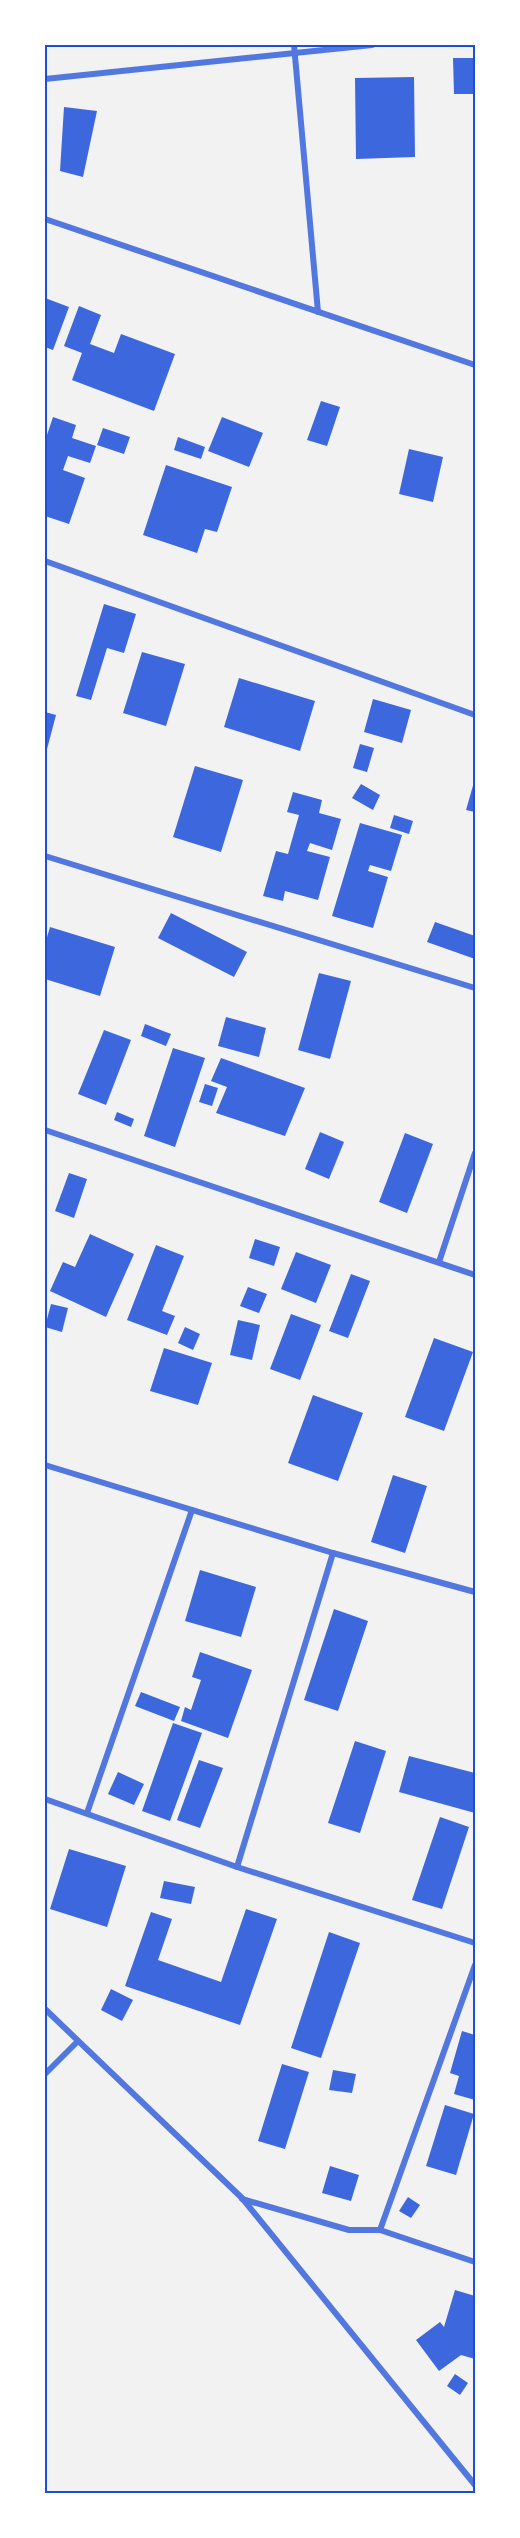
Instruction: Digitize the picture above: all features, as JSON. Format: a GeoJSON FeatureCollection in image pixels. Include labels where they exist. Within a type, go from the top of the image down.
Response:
{"type":"FeatureCollection","features":[{"type":"Feature","properties":{"kind":"street"},"geometry":{"type":"LineString","coordinates":[[294,45],[318,312]]}},
{"type":"Feature","properties":{"kind":"street"},"geometry":{"type":"LineString","coordinates":[[45,79],[372,45]]}},
{"type":"Feature","properties":{"kind":"street"},"geometry":{"type":"LineString","coordinates":[[45,219],[475,365]]}},
{"type":"Feature","properties":{"kind":"street"},"geometry":{"type":"LineString","coordinates":[[45,561],[475,715]]}},
{"type":"Feature","properties":{"kind":"street"},"geometry":{"type":"LineString","coordinates":[[45,856],[475,988]]}},
{"type":"Feature","properties":{"kind":"street"},"geometry":{"type":"LineString","coordinates":[[45,1130],[475,1275]]}},
{"type":"Feature","properties":{"kind":"street"},"geometry":{"type":"LineString","coordinates":[[439,1262],[475,1153]]}},
{"type":"Feature","properties":{"kind":"street"},"geometry":{"type":"LineString","coordinates":[[45,1465],[333,1553],[475,1592]]}},
{"type":"Feature","properties":{"kind":"street"},"geometry":{"type":"LineString","coordinates":[[87,1813],[192,1510]]}},
{"type":"Feature","properties":{"kind":"street"},"geometry":{"type":"LineString","coordinates":[[237,1868],[333,1553]]}},
{"type":"Feature","properties":{"kind":"street"},"geometry":{"type":"LineString","coordinates":[[45,1799],[237,1868],[475,1943]]}},
{"type":"Feature","properties":{"kind":"street"},"geometry":{"type":"LineString","coordinates":[[380,2230],[475,1965]]}},
{"type":"Feature","properties":{"kind":"street"},"geometry":{"type":"LineString","coordinates":[[45,2009],[242,2198],[475,2485]]}},
{"type":"Feature","properties":{"kind":"street"},"geometry":{"type":"LineString","coordinates":[[45,2074],[78,2041]]}},
{"type":"Feature","properties":{"kind":"street"},"geometry":{"type":"LineString","coordinates":[[242,2198],[349,2230],[380,2230],[475,2262]]}},
{"type":"Feature","properties":{"kind":"building"},"geometry":{"type":"Polygon","coordinates":[[[453,58],[475,58],[475,94],[454,94],[453,58]]]}},
{"type":"Feature","properties":{"kind":"building"},"geometry":{"type":"Polygon","coordinates":[[[414,77],[415,157],[356,159],[355,78],[414,77]]]}},
{"type":"Feature","properties":{"kind":"building"},"geometry":{"type":"Polygon","coordinates":[[[64,107],[97,111],[83,177],[60,171],[64,107]]]}},
{"type":"Feature","properties":{"kind":"building"},"geometry":{"type":"Polygon","coordinates":[[[45,298],[69,307],[53,350],[45,347],[45,298]]]}},
{"type":"Feature","properties":{"kind":"building"},"geometry":{"type":"Polygon","coordinates":[[[79,306],[101,315],[90,344],[114,353],[121,334],[175,354],[154,411],[72,380],[82,353],[64,346],[79,306]]]}},
{"type":"Feature","properties":{"kind":"building"},"geometry":{"type":"Polygon","coordinates":[[[321,401],[340,407],[327,446],[307,440],[321,401]]]}},
{"type":"Feature","properties":{"kind":"building"},"geometry":{"type":"Polygon","coordinates":[[[53,417],[76,425],[72,438],[96,446],[90,463],[68,456],[63,470],[85,478],[69,524],[45,516],[45,441],[53,417]]]}},
{"type":"Feature","properties":{"kind":"building"},"geometry":{"type":"Polygon","coordinates":[[[222,417],[263,433],[249,467],[208,451],[222,417]]]}},
{"type":"Feature","properties":{"kind":"building"},"geometry":{"type":"Polygon","coordinates":[[[103,428],[130,437],[124,454],[97,445],[103,428]]]}},
{"type":"Feature","properties":{"kind":"building"},"geometry":{"type":"Polygon","coordinates":[[[178,437],[205,447],[201,459],[174,450],[178,437]]]}},
{"type":"Feature","properties":{"kind":"building"},"geometry":{"type":"Polygon","coordinates":[[[409,449],[443,457],[433,502],[399,494],[409,449]]]}},
{"type":"Feature","properties":{"kind":"building"},"geometry":{"type":"Polygon","coordinates":[[[166,465],[232,487],[217,532],[205,529],[197,553],[143,535],[166,465]]]}},
{"type":"Feature","properties":{"kind":"building"},"geometry":{"type":"Polygon","coordinates":[[[104,604],[136,614],[124,653],[107,648],[91,700],[76,696],[104,604]]]}},
{"type":"Feature","properties":{"kind":"building"},"geometry":{"type":"Polygon","coordinates":[[[142,652],[185,664],[166,726],[123,713],[142,652]]]}},
{"type":"Feature","properties":{"kind":"building"},"geometry":{"type":"Polygon","coordinates":[[[239,678],[315,701],[300,751],[224,727],[239,678]]]}},
{"type":"Feature","properties":{"kind":"building"},"geometry":{"type":"Polygon","coordinates":[[[373,699],[411,710],[402,743],[364,732],[373,699]]]}},
{"type":"Feature","properties":{"kind":"building"},"geometry":{"type":"Polygon","coordinates":[[[45,712],[56,715],[46,753],[45,753],[45,712]]]}},
{"type":"Feature","properties":{"kind":"building"},"geometry":{"type":"Polygon","coordinates":[[[360,744],[374,748],[367,772],[353,768],[360,744]]]}},
{"type":"Feature","properties":{"kind":"building"},"geometry":{"type":"Polygon","coordinates":[[[195,766],[243,780],[221,852],[173,837],[195,766]]]}},
{"type":"Feature","properties":{"kind":"building"},"geometry":{"type":"Polygon","coordinates":[[[475,782],[475,812],[466,810],[475,782]]]}},
{"type":"Feature","properties":{"kind":"building"},"geometry":{"type":"Polygon","coordinates":[[[361,784],[380,795],[373,810],[352,798],[361,784]]]}},
{"type":"Feature","properties":{"kind":"building"},"geometry":{"type":"Polygon","coordinates":[[[293,792],[322,800],[319,813],[341,819],[332,850],[310,843],[307,851],[330,857],[318,900],[285,891],[283,901],[263,896],[276,851],[288,854],[299,815],[287,812],[293,792]]]}},
{"type":"Feature","properties":{"kind":"building"},"geometry":{"type":"Polygon","coordinates":[[[394,815],[413,821],[409,834],[390,828],[394,815]]]}},
{"type":"Feature","properties":{"kind":"building"},"geometry":{"type":"Polygon","coordinates":[[[360,823],[402,835],[391,871],[370,865],[368,871],[388,877],[373,928],[332,916],[360,823]]]}},
{"type":"Feature","properties":{"kind":"building"},"geometry":{"type":"Polygon","coordinates":[[[171,913],[247,952],[234,977],[158,938],[171,913]]]}},
{"type":"Feature","properties":{"kind":"building"},"geometry":{"type":"Polygon","coordinates":[[[435,922],[475,936],[475,959],[427,942],[435,922]]]}},
{"type":"Feature","properties":{"kind":"building"},"geometry":{"type":"Polygon","coordinates":[[[50,927],[115,947],[100,996],[45,979],[45,944],[50,927]]]}},
{"type":"Feature","properties":{"kind":"building"},"geometry":{"type":"Polygon","coordinates":[[[319,973],[351,981],[330,1059],[298,1050],[319,973]]]}},
{"type":"Feature","properties":{"kind":"building"},"geometry":{"type":"Polygon","coordinates":[[[226,1017],[266,1028],[259,1057],[218,1046],[226,1017]]]}},
{"type":"Feature","properties":{"kind":"building"},"geometry":{"type":"Polygon","coordinates":[[[145,1024],[171,1034],[166,1046],[141,1036],[145,1024]]]}},
{"type":"Feature","properties":{"kind":"building"},"geometry":{"type":"Polygon","coordinates":[[[104,1030],[131,1040],[106,1105],[78,1094],[104,1030]]]}},
{"type":"Feature","properties":{"kind":"building"},"geometry":{"type":"Polygon","coordinates":[[[173,1048],[205,1058],[175,1147],[144,1136],[173,1048]]]}},
{"type":"Feature","properties":{"kind":"building"},"geometry":{"type":"Polygon","coordinates":[[[221,1058],[305,1088],[285,1136],[216,1113],[227,1087],[211,1081],[221,1058]]]}},
{"type":"Feature","properties":{"kind":"building"},"geometry":{"type":"Polygon","coordinates":[[[205,1084],[218,1088],[212,1106],[199,1102],[205,1084]]]}},
{"type":"Feature","properties":{"kind":"building"},"geometry":{"type":"Polygon","coordinates":[[[117,1112],[134,1119],[131,1127],[114,1120],[117,1112]]]}},
{"type":"Feature","properties":{"kind":"building"},"geometry":{"type":"Polygon","coordinates":[[[320,1132],[344,1142],[329,1179],[305,1169],[320,1132]]]}},
{"type":"Feature","properties":{"kind":"building"},"geometry":{"type":"Polygon","coordinates":[[[405,1133],[433,1144],[407,1213],[379,1202],[405,1133]]]}},
{"type":"Feature","properties":{"kind":"building"},"geometry":{"type":"Polygon","coordinates":[[[69,1173],[87,1179],[74,1218],[55,1211],[69,1173]]]}},
{"type":"Feature","properties":{"kind":"building"},"geometry":{"type":"Polygon","coordinates":[[[90,1234],[134,1254],[106,1317],[50,1291],[63,1262],[75,1267],[90,1234]]]}},
{"type":"Feature","properties":{"kind":"building"},"geometry":{"type":"Polygon","coordinates":[[[255,1239],[280,1247],[274,1266],[249,1258],[255,1239]]]}},
{"type":"Feature","properties":{"kind":"building"},"geometry":{"type":"Polygon","coordinates":[[[156,1245],[184,1256],[162,1311],[175,1316],[167,1335],[127,1320],[156,1245]]]}},
{"type":"Feature","properties":{"kind":"building"},"geometry":{"type":"Polygon","coordinates":[[[296,1252],[331,1265],[316,1303],[281,1289],[296,1252]]]}},
{"type":"Feature","properties":{"kind":"building"},"geometry":{"type":"Polygon","coordinates":[[[351,1274],[370,1281],[348,1338],[329,1331],[351,1274]]]}},
{"type":"Feature","properties":{"kind":"building"},"geometry":{"type":"Polygon","coordinates":[[[248,1287],[267,1294],[259,1313],[240,1306],[248,1287]]]}},
{"type":"Feature","properties":{"kind":"building"},"geometry":{"type":"Polygon","coordinates":[[[51,1304],[68,1308],[62,1332],[45,1327],[51,1304]]]}},
{"type":"Feature","properties":{"kind":"building"},"geometry":{"type":"Polygon","coordinates":[[[291,1314],[321,1325],[300,1380],[270,1369],[291,1314]]]}},
{"type":"Feature","properties":{"kind":"building"},"geometry":{"type":"Polygon","coordinates":[[[238,1320],[260,1325],[252,1360],[230,1355],[238,1320]]]}},
{"type":"Feature","properties":{"kind":"building"},"geometry":{"type":"Polygon","coordinates":[[[185,1327],[200,1334],[193,1350],[178,1343],[185,1327]]]}},
{"type":"Feature","properties":{"kind":"building"},"geometry":{"type":"Polygon","coordinates":[[[434,1338],[473,1352],[444,1431],[405,1417],[434,1338]]]}},
{"type":"Feature","properties":{"kind":"building"},"geometry":{"type":"Polygon","coordinates":[[[164,1348],[212,1363],[198,1405],[150,1391],[164,1348]]]}},
{"type":"Feature","properties":{"kind":"building"},"geometry":{"type":"Polygon","coordinates":[[[313,1395],[363,1413],[338,1481],[288,1463],[313,1395]]]}},
{"type":"Feature","properties":{"kind":"building"},"geometry":{"type":"Polygon","coordinates":[[[393,1475],[427,1486],[405,1553],[371,1542],[393,1475]]]}},
{"type":"Feature","properties":{"kind":"building"},"geometry":{"type":"Polygon","coordinates":[[[200,1570],[256,1587],[241,1637],[185,1621],[200,1570]]]}},
{"type":"Feature","properties":{"kind":"building"},"geometry":{"type":"Polygon","coordinates":[[[334,1609],[368,1621],[338,1711],[304,1700],[334,1609]]]}},
{"type":"Feature","properties":{"kind":"building"},"geometry":{"type":"Polygon","coordinates":[[[200,1652],[252,1670],[228,1738],[181,1721],[185,1707],[191,1710],[201,1680],[192,1677],[200,1652]]]}},
{"type":"Feature","properties":{"kind":"building"},"geometry":{"type":"Polygon","coordinates":[[[141,1692],[180,1707],[174,1721],[135,1706],[141,1692]]]}},
{"type":"Feature","properties":{"kind":"building"},"geometry":{"type":"Polygon","coordinates":[[[173,1723],[202,1733],[170,1821],[142,1811],[173,1723]]]}},
{"type":"Feature","properties":{"kind":"building"},"geometry":{"type":"Polygon","coordinates":[[[355,1741],[386,1751],[360,1833],[328,1823],[355,1741]]]}},
{"type":"Feature","properties":{"kind":"building"},"geometry":{"type":"Polygon","coordinates":[[[409,1756],[475,1773],[475,1813],[399,1792],[409,1756]]]}},
{"type":"Feature","properties":{"kind":"building"},"geometry":{"type":"Polygon","coordinates":[[[199,1760],[223,1768],[200,1828],[177,1820],[199,1760]]]}},
{"type":"Feature","properties":{"kind":"building"},"geometry":{"type":"Polygon","coordinates":[[[118,1772],[144,1784],[134,1805],[108,1794],[118,1772]]]}},
{"type":"Feature","properties":{"kind":"building"},"geometry":{"type":"Polygon","coordinates":[[[440,1817],[469,1827],[442,1909],[412,1900],[440,1817]]]}},
{"type":"Feature","properties":{"kind":"building"},"geometry":{"type":"Polygon","coordinates":[[[69,1849],[126,1866],[107,1927],[50,1909],[69,1849]]]}},
{"type":"Feature","properties":{"kind":"building"},"geometry":{"type":"Polygon","coordinates":[[[164,1881],[195,1887],[191,1904],[160,1898],[164,1881]]]}},
{"type":"Feature","properties":{"kind":"building"},"geometry":{"type":"Polygon","coordinates":[[[246,1909],[277,1919],[240,2025],[125,1986],[151,1912],[172,1919],[158,1960],[221,1982],[246,1909]]]}},
{"type":"Feature","properties":{"kind":"building"},"geometry":{"type":"Polygon","coordinates":[[[329,1932],[360,1943],[321,2058],[291,2048],[329,1932]]]}},
{"type":"Feature","properties":{"kind":"building"},"geometry":{"type":"Polygon","coordinates":[[[111,1989],[133,2000],[122,2021],[101,2010],[111,1989]]]}},
{"type":"Feature","properties":{"kind":"building"},"geometry":{"type":"Polygon","coordinates":[[[462,2031],[475,2035],[475,2100],[454,2094],[459,2076],[450,2073],[462,2031]]]}},
{"type":"Feature","properties":{"kind":"building"},"geometry":{"type":"Polygon","coordinates":[[[282,2064],[309,2072],[285,2149],[258,2141],[282,2064]]]}},
{"type":"Feature","properties":{"kind":"building"},"geometry":{"type":"Polygon","coordinates":[[[333,2070],[356,2074],[352,2093],[329,2090],[333,2070]]]}},
{"type":"Feature","properties":{"kind":"building"},"geometry":{"type":"Polygon","coordinates":[[[445,2105],[474,2114],[456,2175],[426,2166],[445,2105]]]}},
{"type":"Feature","properties":{"kind":"building"},"geometry":{"type":"Polygon","coordinates":[[[330,2166],[359,2175],[351,2201],[322,2193],[330,2166]]]}},
{"type":"Feature","properties":{"kind":"building"},"geometry":{"type":"Polygon","coordinates":[[[408,2197],[420,2205],[411,2218],[399,2211],[408,2197]]]}},
{"type":"Feature","properties":{"kind":"building"},"geometry":{"type":"Polygon","coordinates":[[[455,2290],[475,2296],[475,2359],[461,2355],[439,2371],[416,2340],[440,2322],[444,2327],[455,2290]]]}},
{"type":"Feature","properties":{"kind":"building"},"geometry":{"type":"Polygon","coordinates":[[[455,2374],[468,2383],[460,2395],[447,2386],[455,2374]]]}}]}
